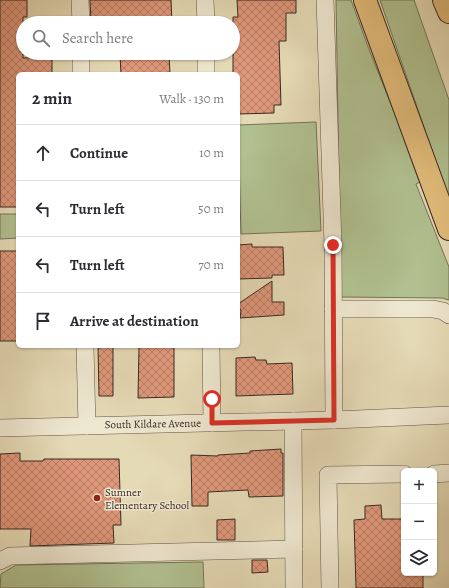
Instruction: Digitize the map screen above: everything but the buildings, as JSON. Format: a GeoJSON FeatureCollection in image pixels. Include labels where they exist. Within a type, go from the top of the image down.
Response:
{"type":"FeatureCollection","features":[{"type":"Feature","properties":{"kind":"highway"},"geometry":{"type":"LineString","coordinates":[[365,0],[449,228]]}},
{"type":"Feature","properties":{"kind":"highway"},"geometry":{"type":"LineString","coordinates":[[444,0],[449,12]]}},
{"type":"Feature","properties":{"kind":"street"},"geometry":{"type":"LineString","coordinates":[[80,0],[81,16]]}},
{"type":"Feature","properties":{"kind":"street"},"geometry":{"type":"LineString","coordinates":[[205,0],[206,16]]}},
{"type":"Feature","properties":{"kind":"street"},"geometry":{"type":"LineString","coordinates":[[325,0],[333,230],[334,420]]}},
{"type":"Feature","properties":{"kind":"street"},"geometry":{"type":"LineString","coordinates":[[81,60],[81,72]]}},
{"type":"Feature","properties":{"kind":"street"},"geometry":{"type":"LineString","coordinates":[[206,60],[206,72]]}},
{"type":"Feature","properties":{"kind":"street"},"geometry":{"type":"LineString","coordinates":[[333,309],[433,309],[443,311],[449,315]]}},
{"type":"Feature","properties":{"kind":"street"},"geometry":{"type":"LineString","coordinates":[[86,348],[87,426]]}},
{"type":"Feature","properties":{"kind":"street"},"geometry":{"type":"LineString","coordinates":[[211,348],[212,423]]}},
{"type":"Feature","properties":{"kind":"street","name":"South Kildare Avenue"},"geometry":{"type":"LineString","coordinates":[[0,428],[334,420],[449,415]]}},
{"type":"Feature","properties":{"kind":"street"},"geometry":{"type":"LineString","coordinates":[[292,421],[294,588]]}},
{"type":"Feature","properties":{"kind":"street"},"geometry":{"type":"LineString","coordinates":[[437,474],[449,473]]}},
{"type":"Feature","properties":{"kind":"street"},"geometry":{"type":"LineString","coordinates":[[330,588],[328,476],[401,474]]}},
{"type":"Feature","properties":{"kind":"street"},"geometry":{"type":"LineString","coordinates":[[0,562],[10,556],[294,549]]}},
{"type":"Feature","properties":{"kind":"green space"},"geometry":{"type":"Polygon","coordinates":[[[336,0],[351,0],[370,52],[422,181],[416,184],[449,267],[449,300],[442,298],[341,297],[336,0]]]}},
{"type":"Feature","properties":{"kind":"green space"},"geometry":{"type":"Polygon","coordinates":[[[380,0],[414,0],[449,100],[449,199],[380,0]]]}},
{"type":"Feature","properties":{"kind":"green space"},"geometry":{"type":"Polygon","coordinates":[[[316,122],[321,231],[241,234],[240,125],[316,122]]]}},
{"type":"Feature","properties":{"kind":"green space"},"geometry":{"type":"Polygon","coordinates":[[[0,214],[16,214],[16,238],[0,239],[0,214]]]}},
{"type":"Feature","properties":{"kind":"green space"},"geometry":{"type":"Polygon","coordinates":[[[203,562],[204,588],[0,588],[1,574],[16,565],[203,562]]]}},
{"type":"Feature","properties":{"kind":"place","name":"Sumner Elementary School"},"geometry":{"type":"Point","coordinates":[97,498]}},
{"type":"Feature","properties":{"kind":"route"},"geometry":{"type":"LineString","coordinates":[[212,399],[212,423],[334,420],[333,245]]}}]}
